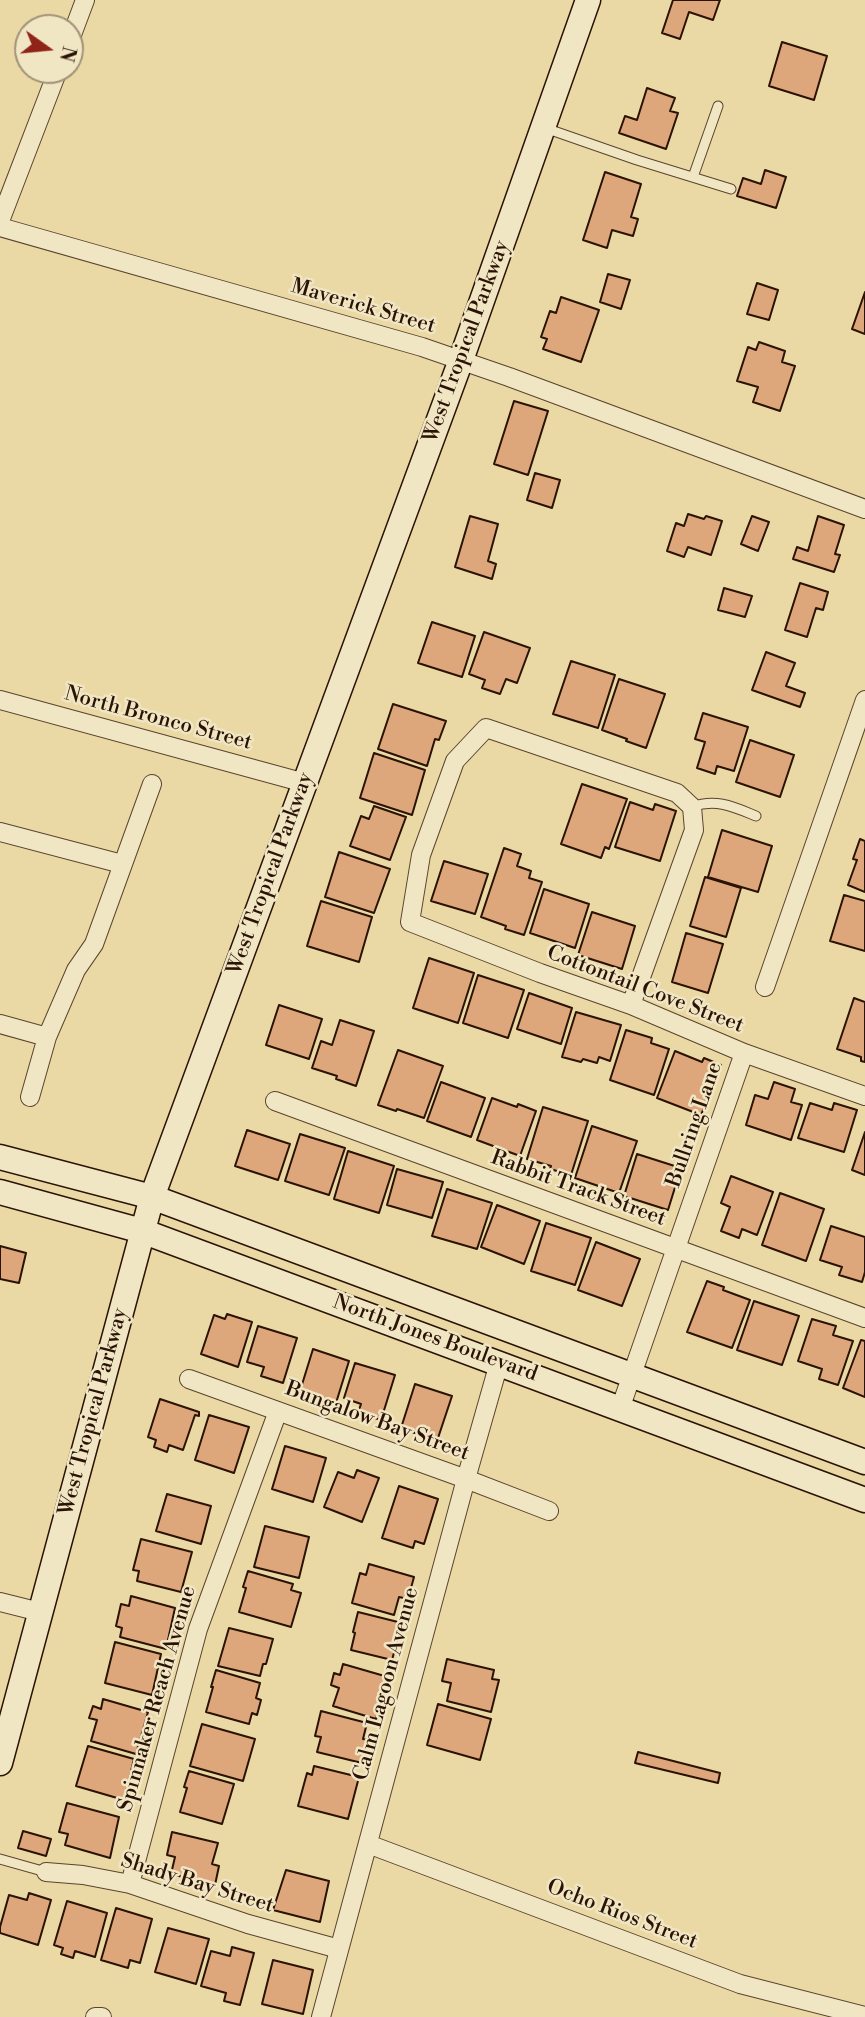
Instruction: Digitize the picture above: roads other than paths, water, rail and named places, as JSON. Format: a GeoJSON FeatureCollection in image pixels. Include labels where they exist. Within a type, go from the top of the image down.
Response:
{"type":"FeatureCollection","features":[{"type":"Feature","properties":{"kind":"main road","name":"West Tropical Parkway"},"geometry":{"type":"LineString","coordinates":[[0,1763],[152,1197],[461,360],[588,0]]}},
{"type":"Feature","properties":{"kind":"main road","name":"North Jones Boulevard"},"geometry":{"type":"LineString","coordinates":[[0,1157],[152,1197],[865,1462]]}},
{"type":"Feature","properties":{"kind":"main road","name":"North Jones Boulevard"},"geometry":{"type":"LineString","coordinates":[[0,1192],[142,1231],[865,1500]]}},
{"type":"Feature","properties":{"kind":"street"},"geometry":{"type":"LineString","coordinates":[[0,221],[53,84]]}},
{"type":"Feature","properties":{"kind":"street","name":"Maverick Street"},"geometry":{"type":"LineString","coordinates":[[0,227],[422,347],[865,509]]}},
{"type":"Feature","properties":{"kind":"street","name":"North Bronco Street"},"geometry":{"type":"LineString","coordinates":[[0,700],[305,783]]}},
{"type":"Feature","properties":{"kind":"street"},"geometry":{"type":"LineString","coordinates":[[765,988],[865,700]]}},
{"type":"Feature","properties":{"kind":"street","name":"Cottontail Cove Street"},"geometry":{"type":"LineString","coordinates":[[692,807],[677,793],[486,728],[455,761],[421,855],[410,922],[631,1005],[744,1053],[865,1096]]}},
{"type":"Feature","properties":{"kind":"street"},"geometry":{"type":"LineString","coordinates":[[30,1097],[47,1037],[76,970],[94,944],[152,784]]}},
{"type":"Feature","properties":{"kind":"street"},"geometry":{"type":"LineString","coordinates":[[631,1005],[694,830],[692,807]]}},
{"type":"Feature","properties":{"kind":"street"},"geometry":{"type":"LineString","coordinates":[[0,832],[122,864]]}},
{"type":"Feature","properties":{"kind":"street"},"geometry":{"type":"LineString","coordinates":[[0,1024],[47,1037]]}},
{"type":"Feature","properties":{"kind":"street","name":"Bullring Lane"},"geometry":{"type":"LineString","coordinates":[[620,1409],[744,1053]]}},
{"type":"Feature","properties":{"kind":"street","name":"Rabbit Track Street"},"geometry":{"type":"LineString","coordinates":[[275,1101],[865,1318]]}},
{"type":"Feature","properties":{"kind":"street","name":"Calm Lagoon Avenue"},"geometry":{"type":"LineString","coordinates":[[321,2017],[499,1363]]}},
{"type":"Feature","properties":{"kind":"street","name":"Bungalow Bay Street"},"geometry":{"type":"LineString","coordinates":[[189,1379],[549,1511]]}},
{"type":"Feature","properties":{"kind":"street","name":"Spinnaker Reach Avenue"},"geometry":{"type":"LineString","coordinates":[[130,1884],[198,1629],[278,1411]]}},
{"type":"Feature","properties":{"kind":"street"},"geometry":{"type":"LineString","coordinates":[[0,1602],[40,1612]]}},
{"type":"Feature","properties":{"kind":"street","name":"Ocho Rios Street"},"geometry":{"type":"LineString","coordinates":[[368,1844],[740,1984],[865,2016]]}},
{"type":"Feature","properties":{"kind":"street","name":"Shady Bay Street"},"geometry":{"type":"LineString","coordinates":[[46,1872],[83,1875],[130,1884],[248,1924],[340,1949]]}},
{"type":"Feature","properties":{"kind":"street"},"geometry":{"type":"LineString","coordinates":[[95,2017],[102,2017]]}},
{"type":"Feature","properties":{"kind":"lane"},"geometry":{"type":"LineString","coordinates":[[693,177],[718,106]]}},
{"type":"Feature","properties":{"kind":"lane"},"geometry":{"type":"LineString","coordinates":[[543,128],[731,190]]}},
{"type":"Feature","properties":{"kind":"lane"},"geometry":{"type":"LineString","coordinates":[[692,807],[720,803],[756,816]]}},
{"type":"Feature","properties":{"kind":"lane","name":"Shady Bay Street"},"geometry":{"type":"LineString","coordinates":[[0,1859],[46,1872]]}}]}
